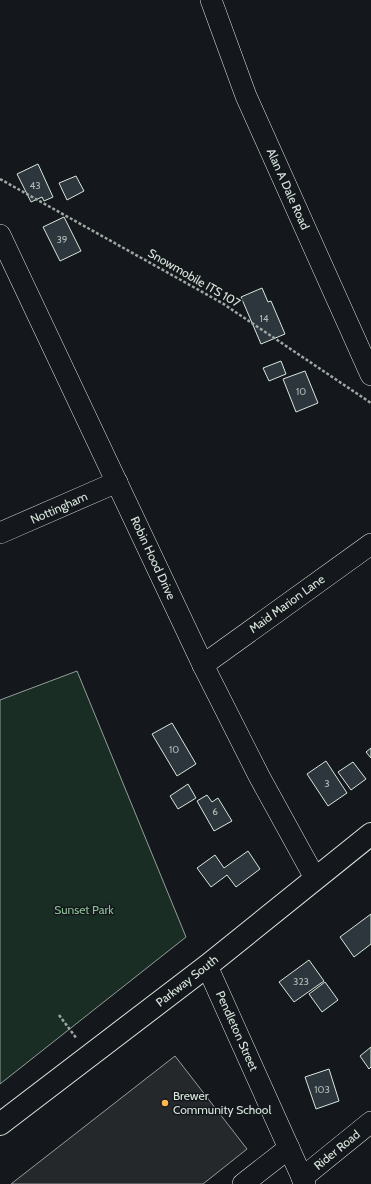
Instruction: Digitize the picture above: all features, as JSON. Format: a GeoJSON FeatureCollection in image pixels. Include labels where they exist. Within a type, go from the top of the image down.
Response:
{"type":"FeatureCollection","features":[{"type":"Feature","properties":{"kind":"main road","name":"Parkway South"},"geometry":{"type":"LineString","coordinates":[[1,1121],[207,966],[371,834]]}},
{"type":"Feature","properties":{"kind":"street","name":"Alan A Dale Road"},"geometry":{"type":"LineString","coordinates":[[211,0],[246,96],[371,375]]}},
{"type":"Feature","properties":{"kind":"street","name":"Robin Hood Drive"},"geometry":{"type":"LineString","coordinates":[[0,234],[203,665],[259,776],[315,878]]}},
{"type":"Feature","properties":{"kind":"street","name":"Nottingham"},"geometry":{"type":"LineString","coordinates":[[0,534],[117,482]]}},
{"type":"Feature","properties":{"kind":"street","name":"Maid Marion Lane"},"geometry":{"type":"LineString","coordinates":[[203,665],[371,544]]}},
{"type":"Feature","properties":{"kind":"street","name":"Pendleton Street"},"geometry":{"type":"LineString","coordinates":[[207,966],[304,1181]]}},
{"type":"Feature","properties":{"kind":"street","name":"Rider Road"},"geometry":{"type":"LineString","coordinates":[[304,1181],[371,1122]]}},
{"type":"Feature","properties":{"kind":"street"},"geometry":{"type":"LineString","coordinates":[[243,1184],[289,1148]]}},
{"type":"Feature","properties":{"kind":"path","name":"Snowmobile ITS 107"},"geometry":{"type":"LineString","coordinates":[[0,179],[222,303],[371,403]]}},
{"type":"Feature","properties":{"kind":"path"},"geometry":{"type":"LineString","coordinates":[[59,1015],[77,1039]]}},
{"type":"Feature","properties":{"kind":"green space","name":"Sunset Park"},"geometry":{"type":"Polygon","coordinates":[[[77,671],[186,937],[0,1084],[0,700],[77,671]]]}},
{"type":"Feature","properties":{"kind":"shaded area","name":"Brewer Community School"},"geometry":{"type":"Polygon","coordinates":[[[175,1056],[247,1149],[203,1184],[11,1184],[175,1056]]]}},
{"type":"Feature","properties":{"kind":"building"},"geometry":{"type":"Polygon","coordinates":[[[38,164],[53,197],[44,201],[42,197],[31,202],[17,174],[38,164]]]}},
{"type":"Feature","properties":{"kind":"building"},"geometry":{"type":"Polygon","coordinates":[[[76,176],[84,191],[67,200],[59,183],[76,176]]]}},
{"type":"Feature","properties":{"kind":"building"},"geometry":{"type":"Polygon","coordinates":[[[64,217],[81,251],[60,261],[43,227],[64,217]]]}},
{"type":"Feature","properties":{"kind":"building"},"geometry":{"type":"Polygon","coordinates":[[[262,288],[268,302],[271,301],[285,334],[261,344],[241,297],[262,288]]]}},
{"type":"Feature","properties":{"kind":"building"},"geometry":{"type":"Polygon","coordinates":[[[281,361],[286,374],[269,381],[263,368],[281,361]]]}},
{"type":"Feature","properties":{"kind":"building"},"geometry":{"type":"Polygon","coordinates":[[[305,371],[318,403],[296,412],[283,379],[305,371]]]}},
{"type":"Feature","properties":{"kind":"building"},"geometry":{"type":"Polygon","coordinates":[[[172,723],[196,764],[177,776],[152,734],[172,723]]]}},
{"type":"Feature","properties":{"kind":"building"},"geometry":{"type":"Polygon","coordinates":[[[371,748],[371,758],[366,752],[371,748]]]}},
{"type":"Feature","properties":{"kind":"building"},"geometry":{"type":"Polygon","coordinates":[[[326,761],[347,793],[328,806],[307,774],[326,761]]]}},
{"type":"Feature","properties":{"kind":"building"},"geometry":{"type":"Polygon","coordinates":[[[353,762],[366,779],[351,790],[338,772],[353,762]]]}},
{"type":"Feature","properties":{"kind":"building"},"geometry":{"type":"Polygon","coordinates":[[[188,784],[196,798],[178,809],[170,796],[188,784]]]}},
{"type":"Feature","properties":{"kind":"building"},"geometry":{"type":"Polygon","coordinates":[[[207,795],[212,802],[218,798],[232,821],[214,831],[197,801],[207,795]]]}},
{"type":"Feature","properties":{"kind":"building"},"geometry":{"type":"Polygon","coordinates":[[[248,851],[260,869],[236,887],[227,875],[211,887],[197,868],[215,855],[224,868],[248,851]]]}},
{"type":"Feature","properties":{"kind":"building"},"geometry":{"type":"Polygon","coordinates":[[[371,914],[371,944],[354,957],[340,937],[371,914]]]}},
{"type":"Feature","properties":{"kind":"building"},"geometry":{"type":"Polygon","coordinates":[[[309,960],[324,981],[294,1002],[279,982],[309,960]]]}},
{"type":"Feature","properties":{"kind":"building"},"geometry":{"type":"Polygon","coordinates":[[[325,982],[338,1000],[322,1012],[309,994],[325,982]]]}},
{"type":"Feature","properties":{"kind":"building"},"geometry":{"type":"Polygon","coordinates":[[[371,1047],[371,1067],[369,1069],[360,1056],[371,1047]]]}},
{"type":"Feature","properties":{"kind":"building"},"geometry":{"type":"Polygon","coordinates":[[[329,1069],[339,1101],[316,1109],[305,1077],[329,1069]]]}},
{"type":"Feature","properties":{"kind":"place","name":"Brewer Community School"},"geometry":{"type":"Point","coordinates":[165,1103]}}]}
